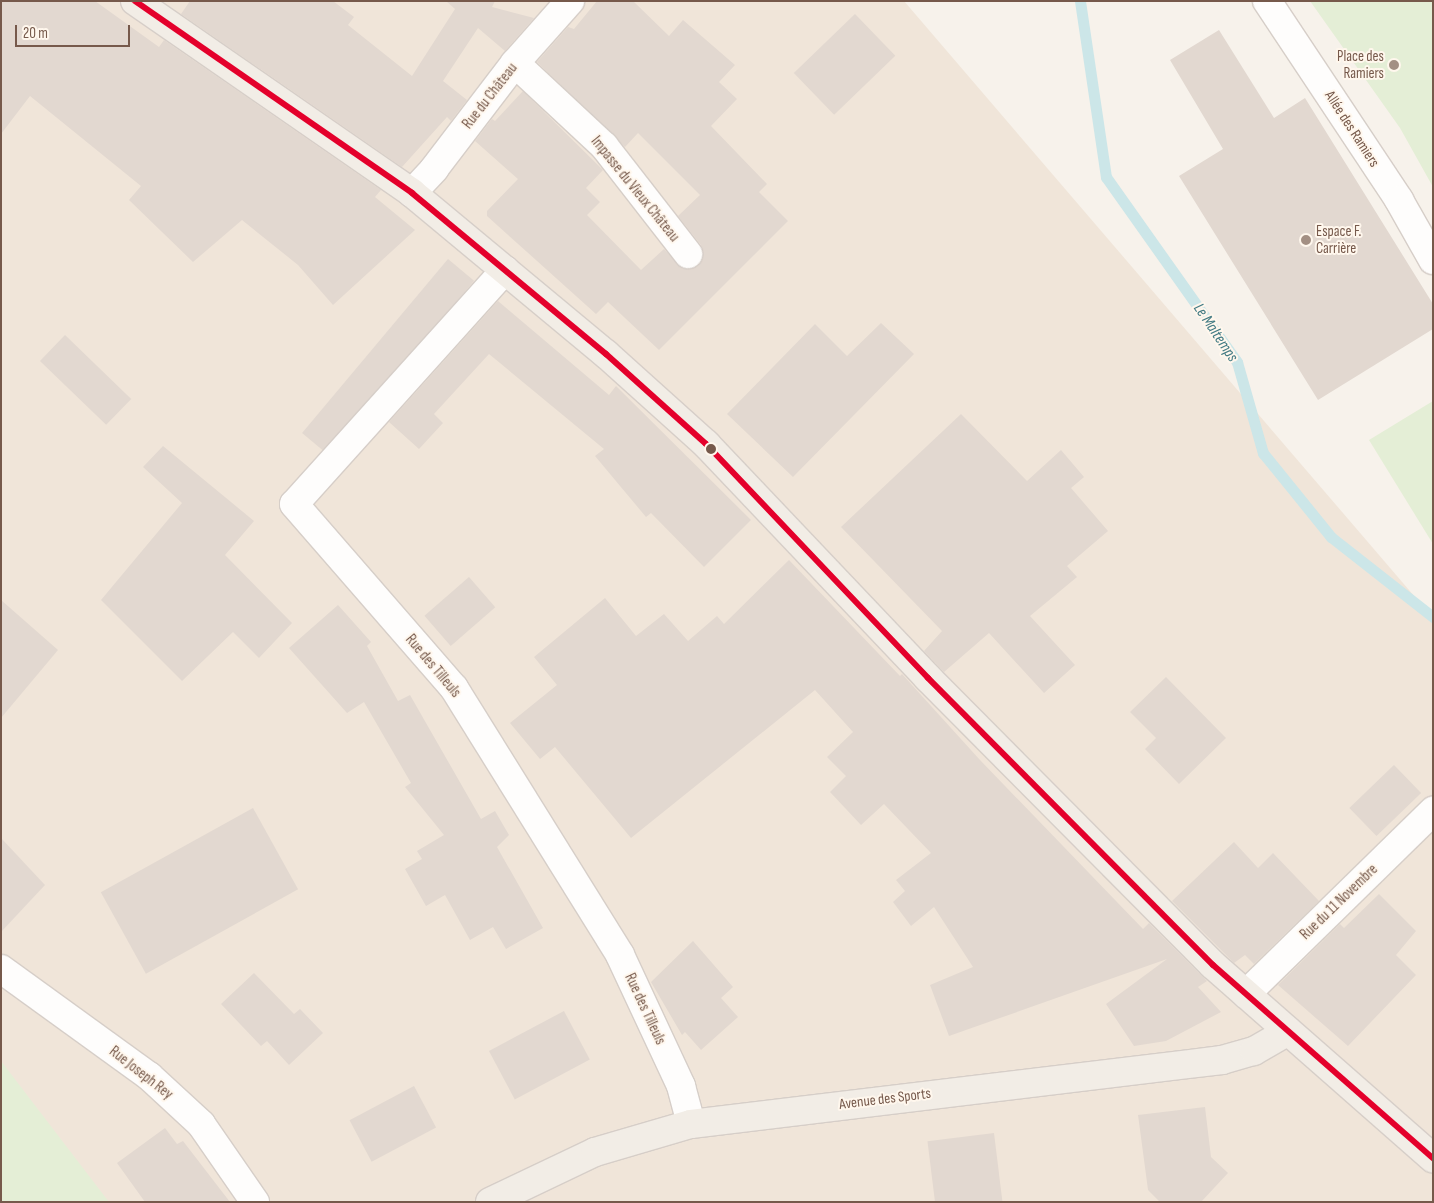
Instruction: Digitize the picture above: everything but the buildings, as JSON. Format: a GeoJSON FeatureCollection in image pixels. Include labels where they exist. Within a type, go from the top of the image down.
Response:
{"type":"FeatureCollection","features":[{"type":"Feature","properties":{"kind":"main road"},"geometry":{"type":"LineString","coordinates":[[135,1],[412,193],[505,270],[706,444],[928,678],[1202,954],[1433,1158]]}},
{"type":"Feature","properties":{"kind":"main road","name":"Avenue des Sports"},"geometry":{"type":"LineString","coordinates":[[490,1202],[595,1152],[691,1124],[1222,1060],[1254,1051],[1288,1031]]}},
{"type":"Feature","properties":{"kind":"street","name":"Rue du Château"},"geometry":{"type":"LineString","coordinates":[[412,193],[434,170],[515,63],[570,1]]}},
{"type":"Feature","properties":{"kind":"street","name":"Allée des Ramiers"},"geometry":{"type":"LineString","coordinates":[[1267,1],[1399,200],[1433,260]]}},
{"type":"Feature","properties":{"kind":"street","name":"Impasse du Vieux Château"},"geometry":{"type":"LineString","coordinates":[[515,63],[604,146],[688,254]]}},
{"type":"Feature","properties":{"kind":"street","name":"Rue des Tilleuls"},"geometry":{"type":"LineString","coordinates":[[505,270],[294,504],[454,688],[620,955],[681,1086],[691,1124]]}},
{"type":"Feature","properties":{"kind":"street","name":"Rue du 11 Novembre"},"geometry":{"type":"LineString","coordinates":[[1246,994],[1433,811]]}},
{"type":"Feature","properties":{"kind":"street","name":"Rue Joseph Rey"},"geometry":{"type":"LineString","coordinates":[[1,968],[149,1076],[201,1124],[255,1202]]}},
{"type":"Feature","properties":{"kind":"shaded area"},"geometry":{"type":"Polygon","coordinates":[[[1,1],[904,1],[1433,618],[1433,1202],[1,1202],[1,1]]]}},
{"type":"Feature","properties":{"kind":"green space","name":"Place des Ramiers"},"geometry":{"type":"Polygon","coordinates":[[[1310,1],[1433,1],[1433,187],[1400,128],[1310,1]]]}},
{"type":"Feature","properties":{"kind":"green space"},"geometry":{"type":"Polygon","coordinates":[[[1433,401],[1433,544],[1369,440],[1433,401]]]}},
{"type":"Feature","properties":{"kind":"green space"},"geometry":{"type":"Polygon","coordinates":[[[1,1061],[109,1202],[1,1202],[1,1061]]]}},
{"type":"Feature","properties":{"kind":"waterway","name":"Le Maltemps"},"geometry":{"type":"LineString","coordinates":[[1080,1],[1106,177],[1237,362],[1263,453],[1331,537],[1433,617]]}},
{"type":"Feature","properties":{"kind":"transit line"},"geometry":{"type":"LineString","coordinates":[[135,1],[412,193],[606,354],[706,444],[928,678],[1213,965],[1433,1158]]}},
{"type":"Feature","properties":{"kind":"place","name":"Place des Ramiers"},"geometry":{"type":"Point","coordinates":[1394,65]}},
{"type":"Feature","properties":{"kind":"place","name":"Espace F. Carrière"},"geometry":{"type":"Point","coordinates":[1306,240]}}]}
